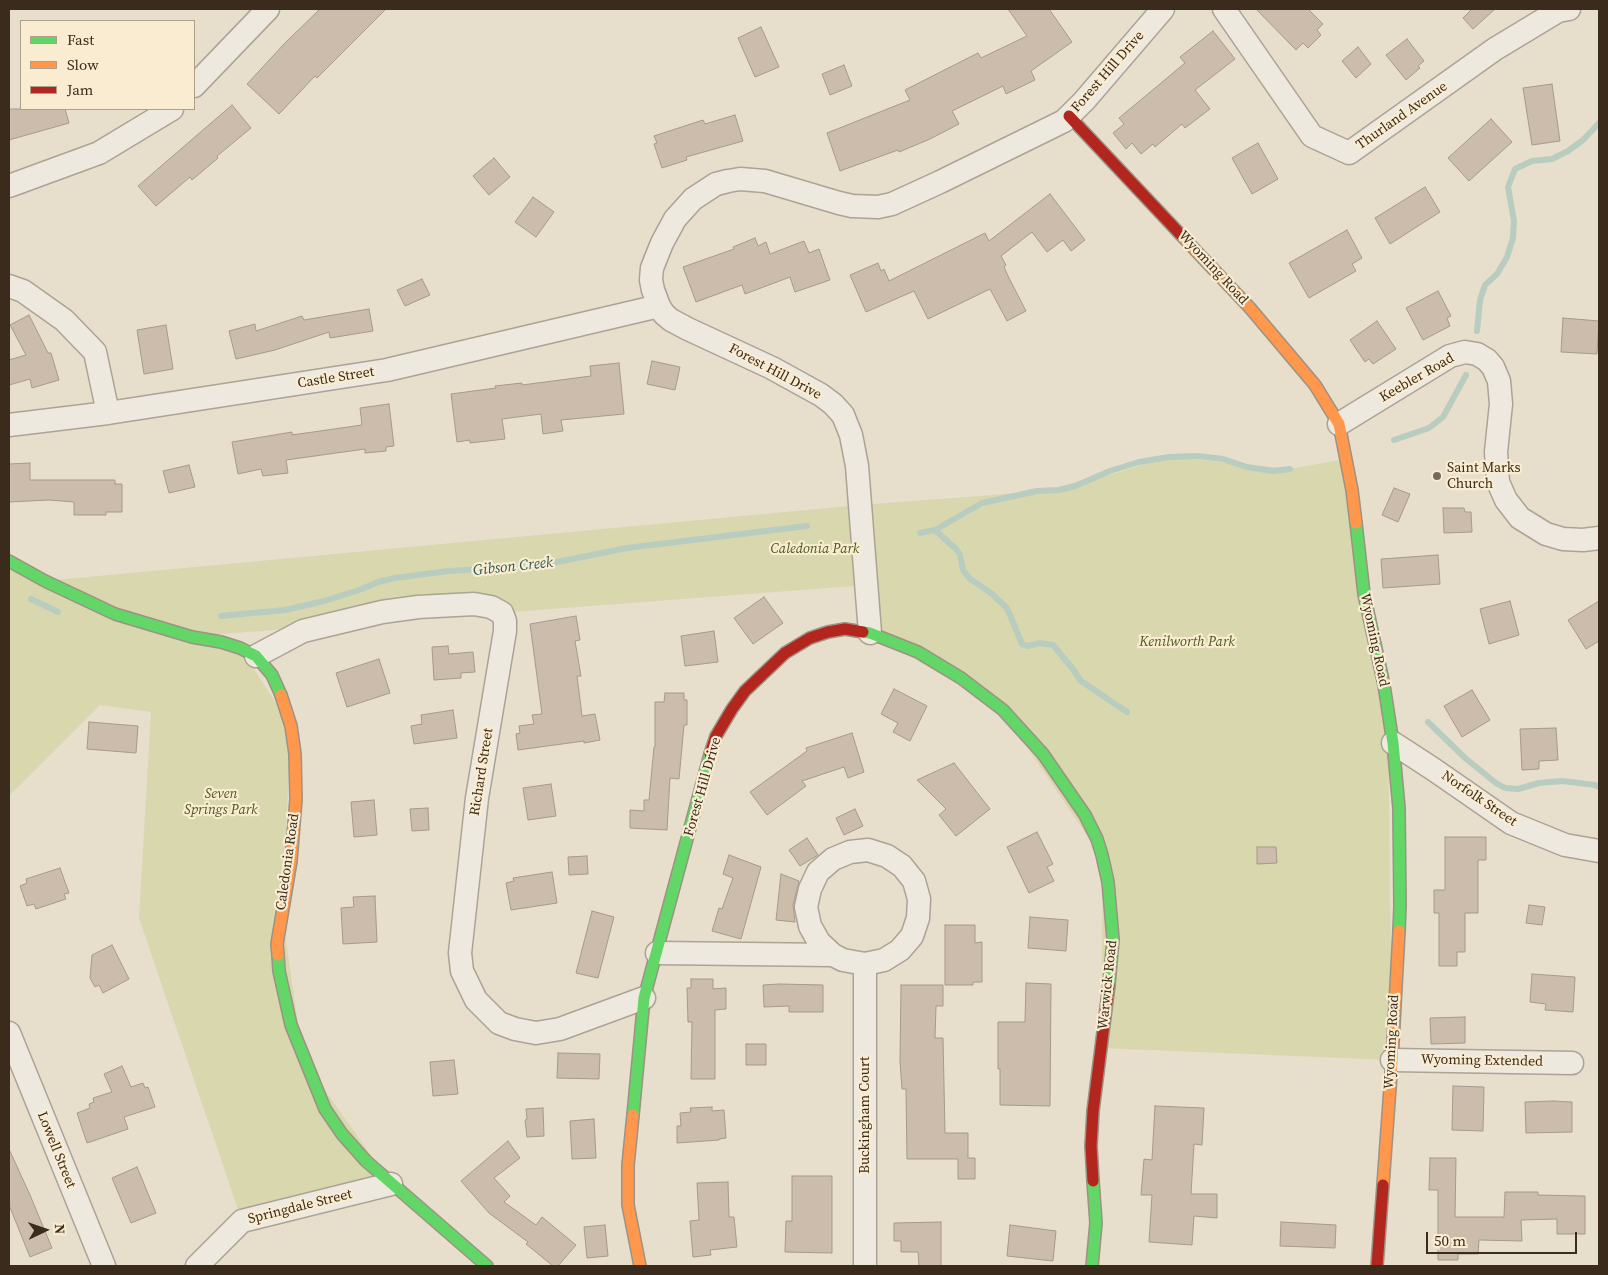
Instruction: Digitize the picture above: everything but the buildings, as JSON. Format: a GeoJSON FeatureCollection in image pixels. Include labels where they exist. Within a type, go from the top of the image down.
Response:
{"type":"FeatureCollection","features":[{"type":"Feature","properties":{"kind":"street"},"geometry":{"type":"LineString","coordinates":[[195,85],[268,9]]}},
{"type":"Feature","properties":{"kind":"street","name":"Forest Hill Drive"},"geometry":{"type":"LineString","coordinates":[[640,1266],[628,1205],[628,1165],[644,998],[716,736],[745,691],[770,665],[785,653],[810,638],[828,632],[846,629],[870,633],[857,466],[851,435],[843,415],[821,395],[772,368],[688,329],[664,314],[659,306],[651,280],[652,268],[662,243],[675,219],[686,206],[700,193],[716,184],[740,179],[754,179],[778,184],[845,204],[884,207],[940,182],[1051,128],[1069,116],[1163,9]]}},
{"type":"Feature","properties":{"kind":"street","name":"Thurland Avenue"},"geometry":{"type":"LineString","coordinates":[[1224,9],[1312,136],[1349,153],[1495,49],[1558,11],[1569,9]]}},
{"type":"Feature","properties":{"kind":"street"},"geometry":{"type":"LineString","coordinates":[[9,186],[99,153],[170,110]]}},
{"type":"Feature","properties":{"kind":"street","name":"Wyoming Road"},"geometry":{"type":"LineString","coordinates":[[1069,116],[1250,308],[1316,385],[1339,424],[1352,490],[1364,594],[1381,669],[1393,744],[1399,808],[1400,890],[1392,1060],[1377,1266]]}},
{"type":"Feature","properties":{"kind":"street"},"geometry":{"type":"LineString","coordinates":[[9,286],[23,291],[64,320],[95,352],[108,413]]}},
{"type":"Feature","properties":{"kind":"street","name":"Castle Street"},"geometry":{"type":"LineString","coordinates":[[9,425],[108,413],[387,370],[659,306]]}},
{"type":"Feature","properties":{"kind":"street","name":"Keebler Road"},"geometry":{"type":"LineString","coordinates":[[1339,424],[1450,356],[1465,352],[1477,354],[1493,368],[1499,382],[1501,404],[1496,452],[1498,482],[1506,500],[1520,518],[1546,534],[1570,540],[1599,538]]}},
{"type":"Feature","properties":{"kind":"street","name":"Caledonia Road"},"geometry":{"type":"LineString","coordinates":[[9,561],[45,581],[115,614],[192,637],[221,642],[256,656],[272,675],[291,726],[295,754],[296,799],[291,861],[277,944],[278,971],[291,1025],[300,1050],[325,1109],[342,1134],[366,1161],[391,1184],[487,1266]]}},
{"type":"Feature","properties":{"kind":"street","name":"Richard Street"},"geometry":{"type":"LineString","coordinates":[[256,656],[304,631],[382,612],[418,607],[474,604],[491,607],[502,613],[505,620],[505,631],[477,798],[460,953],[462,970],[476,1000],[499,1023],[536,1033],[560,1030],[644,998]]}},
{"type":"Feature","properties":{"kind":"street","name":"Warwick Road"},"geometry":{"type":"LineString","coordinates":[[870,633],[904,645],[933,660],[961,678],[1002,710],[1043,754],[1085,815],[1097,839],[1108,882],[1114,939],[1093,1111],[1091,1146],[1096,1223],[1092,1266]]}},
{"type":"Feature","properties":{"kind":"street","name":"Norfolk Street"},"geometry":{"type":"LineString","coordinates":[[1393,744],[1511,823],[1566,845],[1599,851]]}},
{"type":"Feature","properties":{"kind":"street"},"geometry":{"type":"LineString","coordinates":[[868,850],[887,856],[902,866],[914,881],[919,899],[919,909],[912,936],[900,950],[884,960],[865,964],[843,960],[833,955],[819,942],[810,926],[806,907],[810,889],[818,872],[833,859],[850,852],[868,850]]}},
{"type":"Feature","properties":{"kind":"street"},"geometry":{"type":"LineString","coordinates":[[657,953],[833,955]]}},
{"type":"Feature","properties":{"kind":"street","name":"Buckingham Court"},"geometry":{"type":"LineString","coordinates":[[865,964],[865,1266]]}},
{"type":"Feature","properties":{"kind":"street","name":"Lowell Street"},"geometry":{"type":"LineString","coordinates":[[9,1033],[104,1266]]}},
{"type":"Feature","properties":{"kind":"street","name":"Wyoming Extended"},"geometry":{"type":"LineString","coordinates":[[1392,1060],[1572,1063]]}},
{"type":"Feature","properties":{"kind":"street","name":"Springdale Street"},"geometry":{"type":"LineString","coordinates":[[197,1266],[242,1221],[391,1184]]}},
{"type":"Feature","properties":{"kind":"green space"},"geometry":{"type":"Polygon","coordinates":[[[1169,457],[1290,469],[1346,459],[1388,710],[1392,1060],[1101,1048],[1103,859],[1002,710],[870,633],[867,585],[195,636],[240,648],[291,726],[282,913],[303,1059],[391,1184],[242,1221],[139,918],[151,712],[100,705],[9,796],[9,561],[45,581],[861,505],[1059,490],[1169,457]]]}},
{"type":"Feature","properties":{"kind":"waterway"},"geometry":{"type":"LineString","coordinates":[[1477,331],[1480,300],[1485,285],[1497,274],[1507,257],[1513,238],[1514,221],[1508,187],[1515,169],[1532,161],[1552,159],[1568,151],[1583,140],[1599,123]]}},
{"type":"Feature","properties":{"kind":"waterway"},"geometry":{"type":"LineString","coordinates":[[1394,440],[1429,428],[1443,417],[1466,375]]}},
{"type":"Feature","properties":{"kind":"waterway"},"geometry":{"type":"LineString","coordinates":[[920,533],[935,530],[982,503],[1037,491],[1059,490],[1075,486],[1110,471],[1139,462],[1169,457],[1197,456],[1223,459],[1247,467],[1273,471],[1290,469]]}},
{"type":"Feature","properties":{"kind":"waterway","name":"Gibson Creek"},"geometry":{"type":"LineString","coordinates":[[221,616],[285,610],[324,601],[395,578],[448,571],[537,566],[627,548],[807,526]]}},
{"type":"Feature","properties":{"kind":"waterway"},"geometry":{"type":"LineString","coordinates":[[935,530],[956,549],[960,555],[963,570],[970,579],[991,593],[1006,607],[1022,644],[1028,646],[1040,643],[1053,645],[1081,681],[1127,712]]}},
{"type":"Feature","properties":{"kind":"waterway","name":"Gibson Creek"},"geometry":{"type":"LineString","coordinates":[[31,599],[58,612]]}},
{"type":"Feature","properties":{"kind":"waterway"},"geometry":{"type":"LineString","coordinates":[[1428,722],[1465,758],[1505,788],[1518,789],[1539,783],[1562,781],[1599,787]]}},
{"type":"Feature","properties":{"kind":"traffic: fast"},"geometry":{"type":"LineString","coordinates":[[1356,523],[1364,594],[1384,685],[1393,743],[1399,808],[1399,931]]}},
{"type":"Feature","properties":{"kind":"traffic: fast"},"geometry":{"type":"LineString","coordinates":[[9,561],[45,581],[115,614],[192,637],[221,642],[240,648],[256,656],[272,675],[281,695]]}},
{"type":"Feature","properties":{"kind":"traffic: fast"},"geometry":{"type":"LineString","coordinates":[[863,632],[918,652],[961,678],[1003,710],[1043,754],[1085,815],[1097,839],[1102,855],[1108,882],[1113,939],[1109,985]]}},
{"type":"Feature","properties":{"kind":"traffic: fast"},"geometry":{"type":"LineString","coordinates":[[633,1115],[644,998],[710,754]]}},
{"type":"Feature","properties":{"kind":"traffic: fast"},"geometry":{"type":"LineString","coordinates":[[278,955],[279,971],[291,1025],[325,1109],[342,1134],[366,1161],[487,1266]]}},
{"type":"Feature","properties":{"kind":"traffic: fast"},"geometry":{"type":"LineString","coordinates":[[1092,1266],[1096,1223],[1093,1181]]}},
{"type":"Feature","properties":{"kind":"traffic: slow"},"geometry":{"type":"LineString","coordinates":[[1181,235],[1250,308],[1315,385],[1339,424],[1352,490],[1356,523]]}},
{"type":"Feature","properties":{"kind":"traffic: slow"},"geometry":{"type":"LineString","coordinates":[[278,955],[277,944],[291,861],[296,799],[295,754],[291,726],[281,695]]}},
{"type":"Feature","properties":{"kind":"traffic: slow"},"geometry":{"type":"LineString","coordinates":[[1383,1185],[1399,931]]}},
{"type":"Feature","properties":{"kind":"traffic: slow"},"geometry":{"type":"LineString","coordinates":[[633,1115],[628,1165],[628,1205],[640,1266]]}},
{"type":"Feature","properties":{"kind":"traffic: jam"},"geometry":{"type":"LineString","coordinates":[[1069,116],[1181,235]]}},
{"type":"Feature","properties":{"kind":"traffic: jam"},"geometry":{"type":"LineString","coordinates":[[710,754],[716,736],[745,691],[785,653],[810,638],[828,632],[845,629],[863,632]]}},
{"type":"Feature","properties":{"kind":"traffic: jam"},"geometry":{"type":"LineString","coordinates":[[1093,1181],[1091,1146],[1093,1111],[1109,985]]}},
{"type":"Feature","properties":{"kind":"traffic: jam"},"geometry":{"type":"LineString","coordinates":[[1377,1266],[1383,1185]]}},
{"type":"Feature","properties":{"kind":"place","name":"Saint Marks Church"},"geometry":{"type":"Point","coordinates":[1437,476]}},
{"type":"Feature","properties":{"kind":"park label","name":"Caledonia Park"},"geometry":{"type":"Point","coordinates":[815,549]}},
{"type":"Feature","properties":{"kind":"park label","name":"Kenilworth Park"},"geometry":{"type":"Point","coordinates":[1187,642]}},
{"type":"Feature","properties":{"kind":"park label","name":"Seven Springs Park"},"geometry":{"type":"Point","coordinates":[221,802]}}]}
